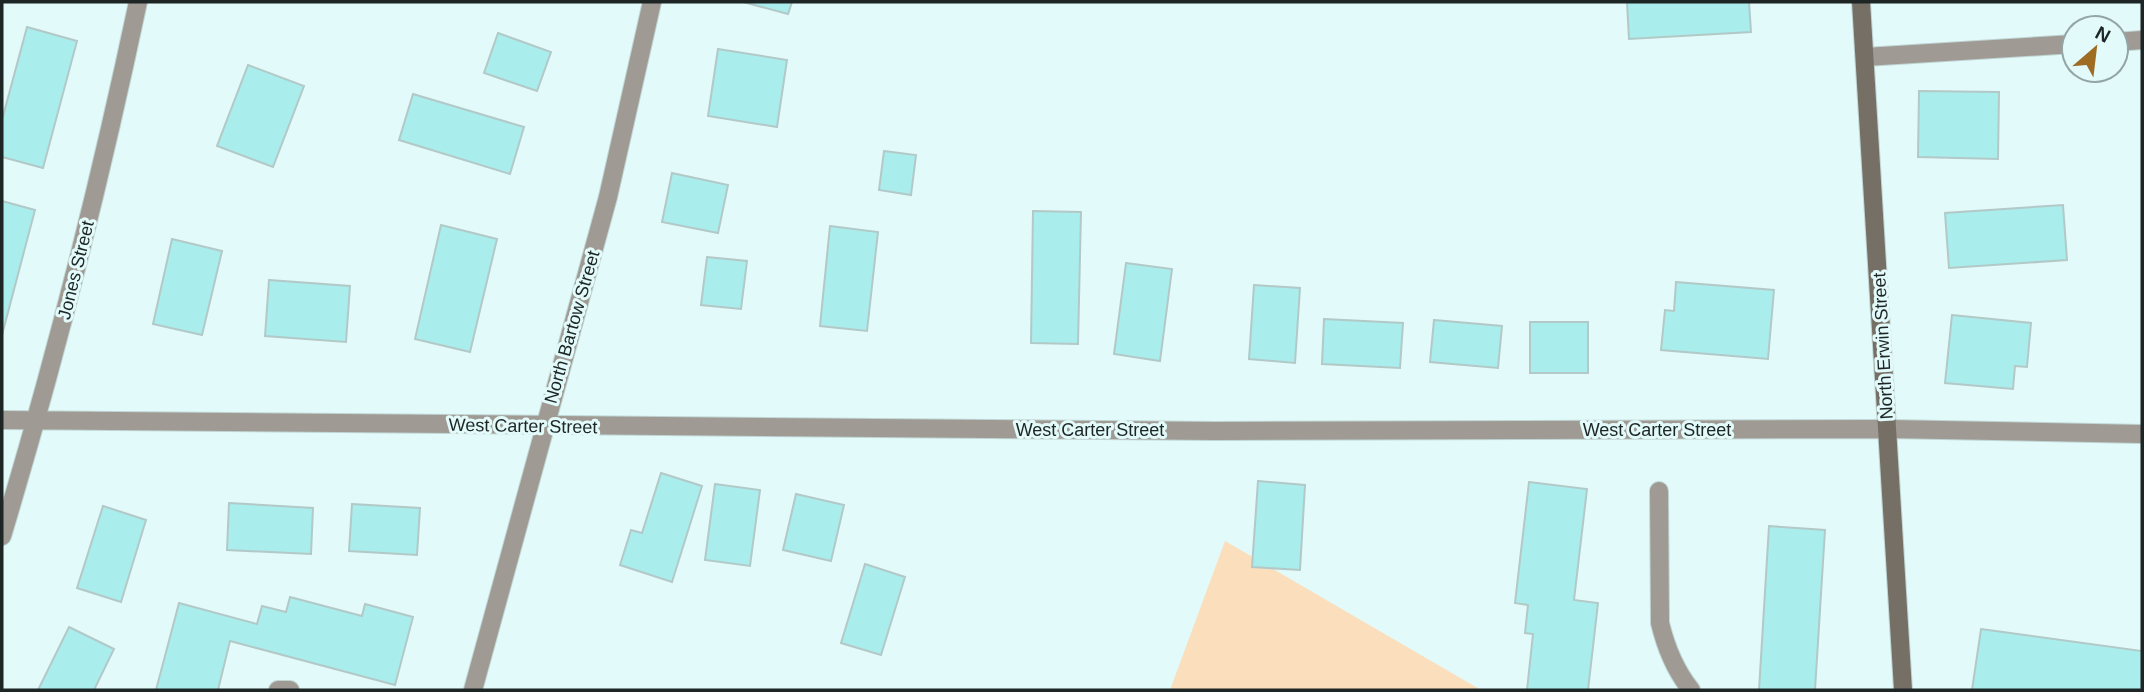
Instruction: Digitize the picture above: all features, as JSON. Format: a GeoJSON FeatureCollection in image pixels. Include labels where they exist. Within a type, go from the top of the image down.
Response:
{"type":"FeatureCollection","features":[{"type":"Feature","properties":{"kind":"street","name":"Jones Street"},"geometry":{"type":"LineString","coordinates":[[2,536],[37,419],[110,137],[138,2]]}},
{"type":"Feature","properties":{"kind":"street","name":"North Bartow Street"},"geometry":{"type":"LineString","coordinates":[[474,690],[608,197],[652,2]]}},
{"type":"Feature","properties":{"kind":"street","name":"North Erwin Street"},"geometry":{"type":"LineString","coordinates":[[1861,2],[1903,690]]}},
{"type":"Feature","properties":{"kind":"street"},"geometry":{"type":"LineString","coordinates":[[1865,57],[2060,45]]}},
{"type":"Feature","properties":{"kind":"street","name":"West Carter Street"},"geometry":{"type":"LineString","coordinates":[[2,421],[37,419],[544,427],[1202,431],[1889,429],[2142,434]]}},
{"type":"Feature","properties":{"kind":"street"},"geometry":{"type":"LineString","coordinates":[[1659,491],[1660,623],[1675,666],[1691,690]]}},
{"type":"Feature","properties":{"kind":"street"},"geometry":{"type":"LineString","coordinates":[[278,690],[290,690]]}},
{"type":"Feature","properties":{"kind":"shaded area"},"geometry":{"type":"Polygon","coordinates":[[[1225,541],[1481,690],[1170,690],[1225,541]]]}},
{"type":"Feature","properties":{"kind":"building"},"geometry":{"type":"Polygon","coordinates":[[[743,2],[792,2],[788,14],[743,2]]]}},
{"type":"Feature","properties":{"kind":"building"},"geometry":{"type":"Polygon","coordinates":[[[1627,2],[1749,2],[1751,32],[1629,39],[1627,2]]]}},
{"type":"Feature","properties":{"kind":"building"},"geometry":{"type":"Polygon","coordinates":[[[27,27],[77,41],[43,168],[2,157],[2,120],[27,27]]]}},
{"type":"Feature","properties":{"kind":"building"},"geometry":{"type":"Polygon","coordinates":[[[498,33],[551,52],[537,91],[484,73],[498,33]]]}},
{"type":"Feature","properties":{"kind":"building"},"geometry":{"type":"Polygon","coordinates":[[[718,49],[787,60],[777,127],[708,116],[718,49]]]}},
{"type":"Feature","properties":{"kind":"building"},"geometry":{"type":"Polygon","coordinates":[[[248,65],[304,86],[273,167],[217,146],[248,65]]]}},
{"type":"Feature","properties":{"kind":"building"},"geometry":{"type":"Polygon","coordinates":[[[1919,91],[1999,92],[1998,159],[1918,157],[1919,91]]]}},
{"type":"Feature","properties":{"kind":"building"},"geometry":{"type":"Polygon","coordinates":[[[413,94],[524,127],[510,174],[399,140],[413,94]]]}},
{"type":"Feature","properties":{"kind":"building"},"geometry":{"type":"Polygon","coordinates":[[[884,151],[916,155],[911,195],[879,190],[884,151]]]}},
{"type":"Feature","properties":{"kind":"building"},"geometry":{"type":"Polygon","coordinates":[[[672,173],[728,185],[718,233],[662,222],[672,173]]]}},
{"type":"Feature","properties":{"kind":"building"},"geometry":{"type":"Polygon","coordinates":[[[2,201],[35,210],[2,335],[2,201]]]}},
{"type":"Feature","properties":{"kind":"building"},"geometry":{"type":"Polygon","coordinates":[[[2063,205],[2067,260],[1949,268],[1945,213],[2063,205]]]}},
{"type":"Feature","properties":{"kind":"building"},"geometry":{"type":"Polygon","coordinates":[[[1033,211],[1081,212],[1078,344],[1031,343],[1033,211]]]}},
{"type":"Feature","properties":{"kind":"building"},"geometry":{"type":"Polygon","coordinates":[[[441,225],[497,239],[470,352],[415,339],[441,225]]]}},
{"type":"Feature","properties":{"kind":"building"},"geometry":{"type":"Polygon","coordinates":[[[830,226],[878,232],[867,331],[820,326],[830,226]]]}},
{"type":"Feature","properties":{"kind":"building"},"geometry":{"type":"Polygon","coordinates":[[[172,239],[222,251],[202,335],[153,324],[172,239]]]}},
{"type":"Feature","properties":{"kind":"building"},"geometry":{"type":"Polygon","coordinates":[[[707,257],[747,261],[741,309],[701,305],[707,257]]]}},
{"type":"Feature","properties":{"kind":"building"},"geometry":{"type":"Polygon","coordinates":[[[1126,263],[1172,269],[1160,361],[1114,354],[1126,263]]]}},
{"type":"Feature","properties":{"kind":"building"},"geometry":{"type":"Polygon","coordinates":[[[269,280],[350,286],[346,342],[265,336],[269,280]]]}},
{"type":"Feature","properties":{"kind":"building"},"geometry":{"type":"Polygon","coordinates":[[[1676,282],[1774,290],[1768,359],[1661,350],[1665,310],[1674,311],[1676,282]]]}},
{"type":"Feature","properties":{"kind":"building"},"geometry":{"type":"Polygon","coordinates":[[[1254,285],[1300,288],[1295,363],[1249,359],[1254,285]]]}},
{"type":"Feature","properties":{"kind":"building"},"geometry":{"type":"Polygon","coordinates":[[[1952,315],[2031,323],[2027,367],[2015,366],[2013,389],[1945,383],[1952,315]]]}},
{"type":"Feature","properties":{"kind":"building"},"geometry":{"type":"Polygon","coordinates":[[[1324,319],[1403,323],[1400,368],[1322,364],[1324,319]]]}},
{"type":"Feature","properties":{"kind":"building"},"geometry":{"type":"Polygon","coordinates":[[[1434,320],[1502,326],[1498,368],[1430,362],[1434,320]]]}},
{"type":"Feature","properties":{"kind":"building"},"geometry":{"type":"Polygon","coordinates":[[[1530,322],[1588,322],[1588,373],[1530,373],[1530,322]]]}},
{"type":"Feature","properties":{"kind":"building"},"geometry":{"type":"Polygon","coordinates":[[[661,473],[702,486],[672,582],[620,565],[631,530],[642,533],[661,473]]]}},
{"type":"Feature","properties":{"kind":"building"},"geometry":{"type":"Polygon","coordinates":[[[1258,481],[1305,485],[1300,570],[1252,567],[1258,481]]]}},
{"type":"Feature","properties":{"kind":"building"},"geometry":{"type":"Polygon","coordinates":[[[1529,482],[1587,489],[1574,600],[1598,603],[1588,690],[1527,690],[1533,634],[1525,633],[1528,605],[1515,603],[1529,482]]]}},
{"type":"Feature","properties":{"kind":"building"},"geometry":{"type":"Polygon","coordinates":[[[715,484],[760,490],[750,566],[705,560],[715,484]]]}},
{"type":"Feature","properties":{"kind":"building"},"geometry":{"type":"Polygon","coordinates":[[[796,494],[844,505],[831,561],[783,550],[796,494]]]}},
{"type":"Feature","properties":{"kind":"building"},"geometry":{"type":"Polygon","coordinates":[[[229,503],[313,508],[311,554],[227,550],[229,503]]]}},
{"type":"Feature","properties":{"kind":"building"},"geometry":{"type":"Polygon","coordinates":[[[352,504],[420,508],[417,555],[349,551],[352,504]]]}},
{"type":"Feature","properties":{"kind":"building"},"geometry":{"type":"Polygon","coordinates":[[[103,506],[146,520],[121,602],[77,588],[103,506]]]}},
{"type":"Feature","properties":{"kind":"building"},"geometry":{"type":"Polygon","coordinates":[[[1769,526],[1825,530],[1815,690],[1759,690],[1769,526]]]}},
{"type":"Feature","properties":{"kind":"building"},"geometry":{"type":"Polygon","coordinates":[[[865,564],[905,577],[881,655],[841,643],[865,564]]]}},
{"type":"Feature","properties":{"kind":"building"},"geometry":{"type":"Polygon","coordinates":[[[290,597],[362,616],[365,604],[413,617],[395,685],[230,641],[218,690],[156,690],[179,603],[257,624],[262,606],[286,612],[290,597]]]}},
{"type":"Feature","properties":{"kind":"building"},"geometry":{"type":"Polygon","coordinates":[[[69,627],[114,649],[94,690],[38,690],[69,627]]]}},
{"type":"Feature","properties":{"kind":"building"},"geometry":{"type":"Polygon","coordinates":[[[1981,629],[2142,651],[2142,690],[1972,690],[1981,629]]]}}]}
